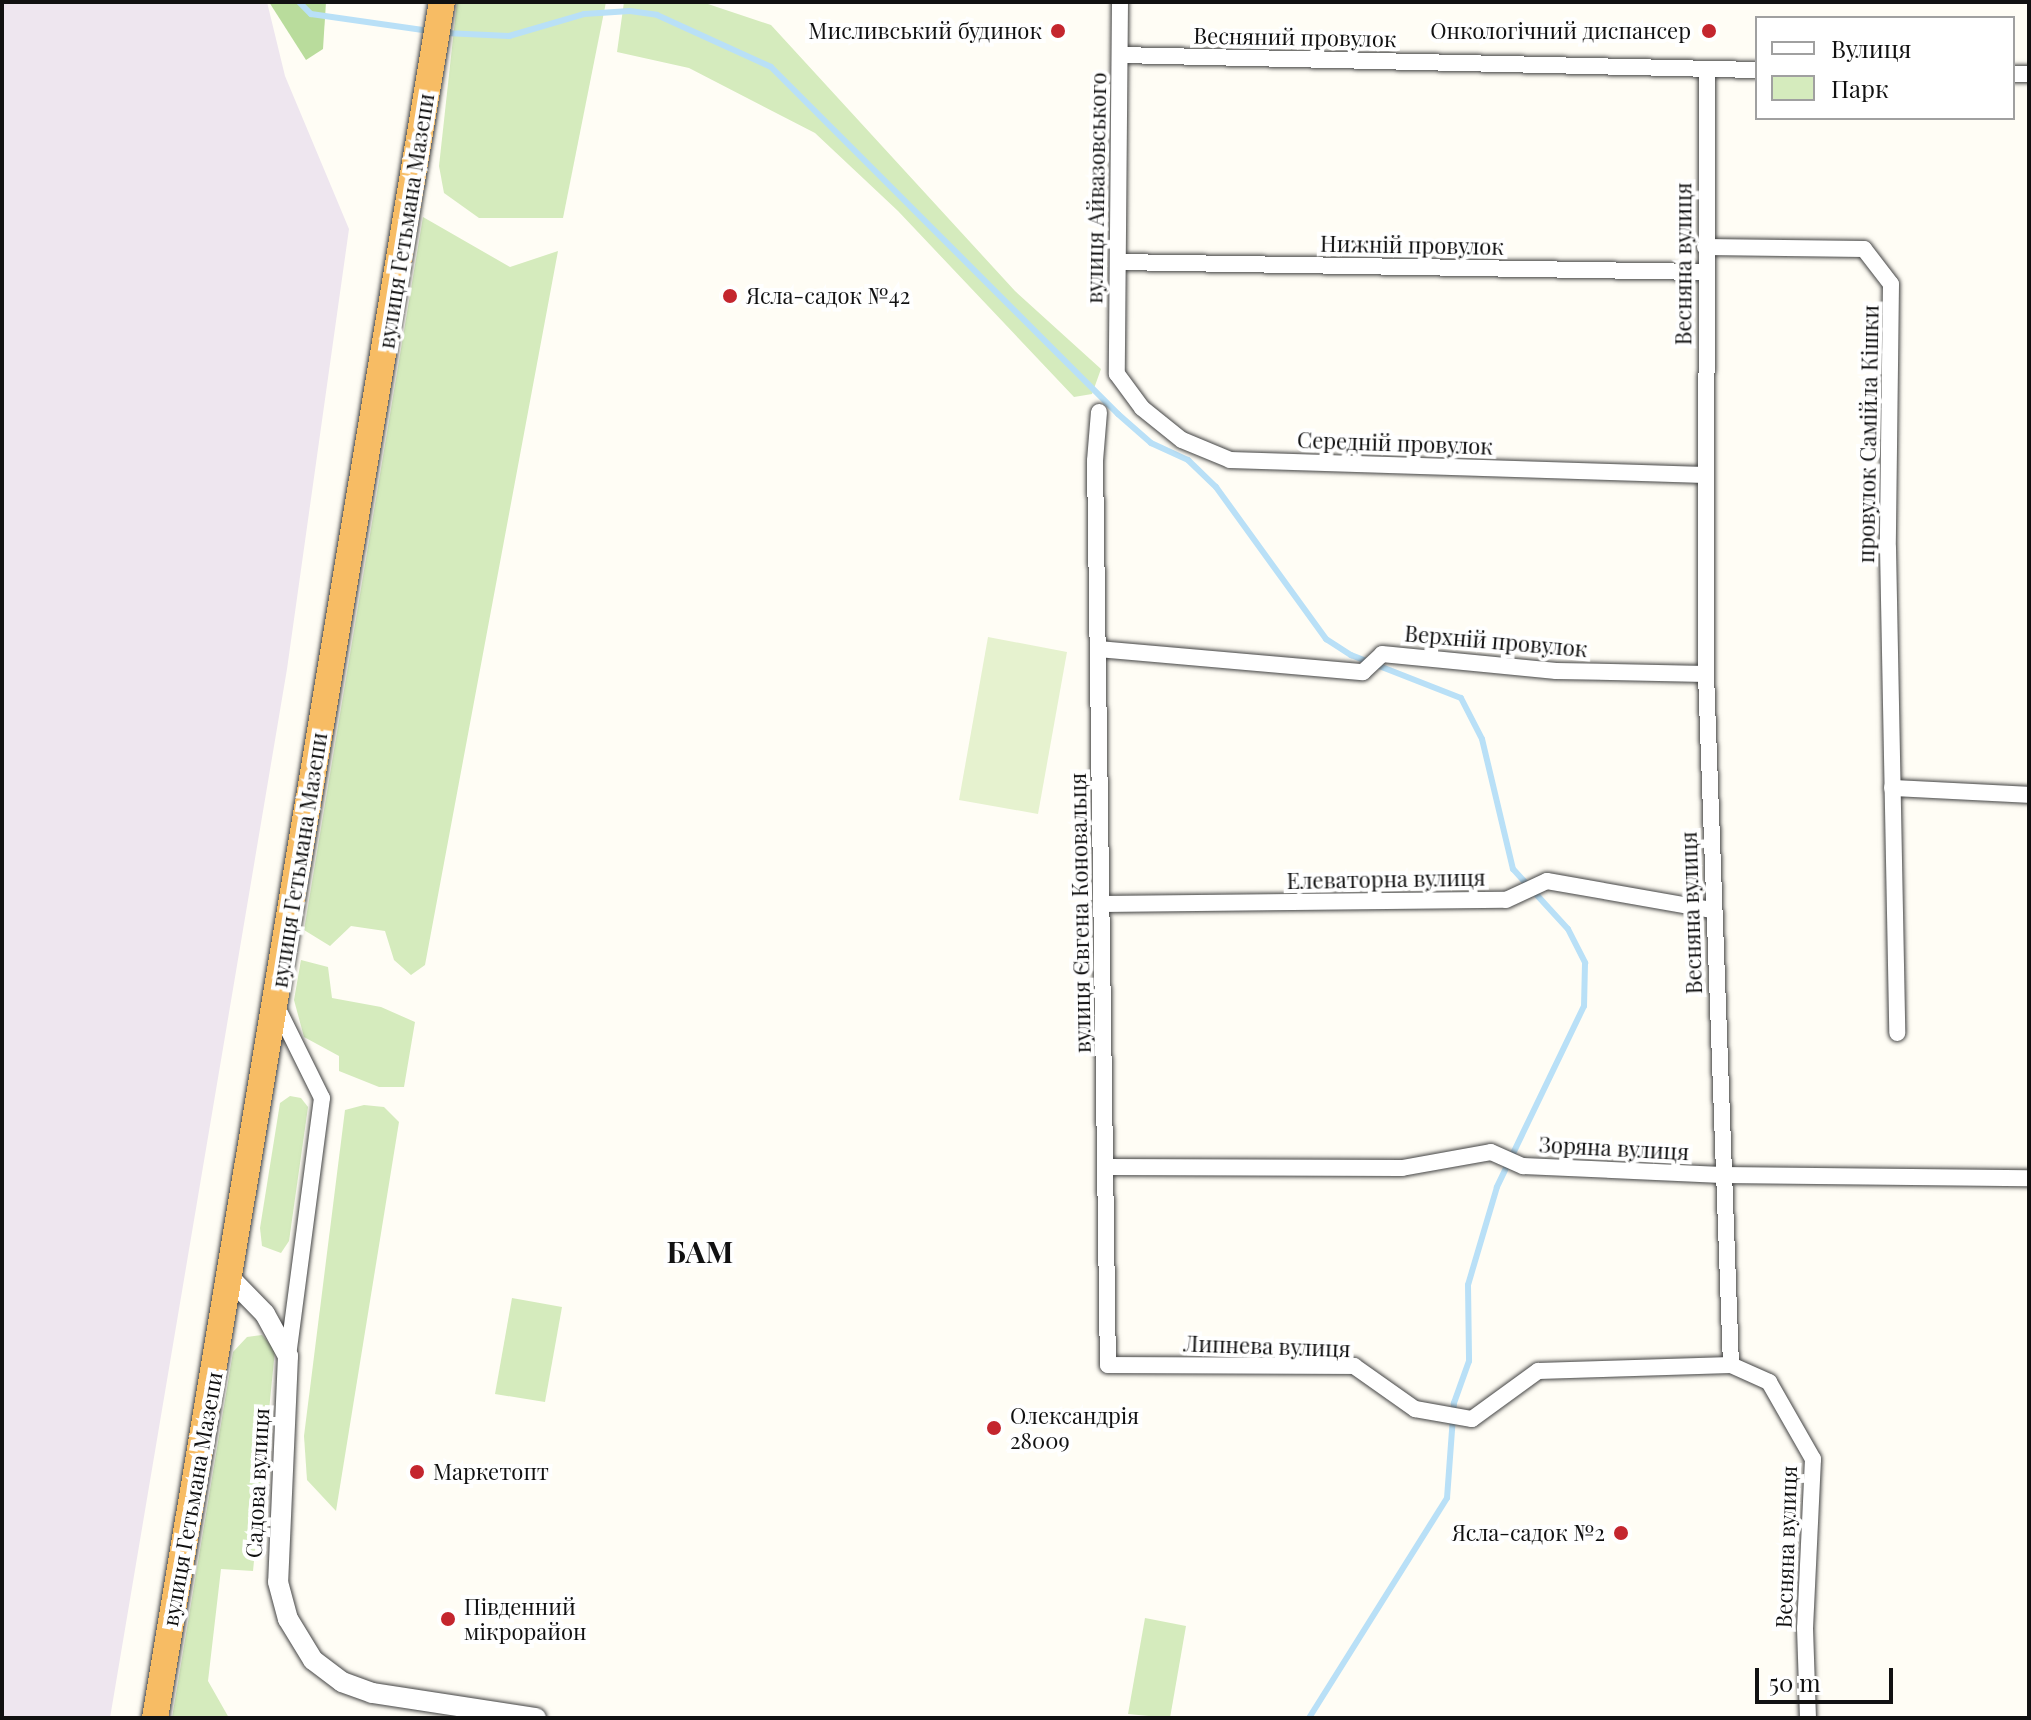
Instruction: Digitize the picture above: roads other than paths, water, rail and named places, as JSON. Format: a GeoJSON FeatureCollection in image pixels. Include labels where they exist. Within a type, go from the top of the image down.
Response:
{"type":"FeatureCollection","features":[{"type":"Feature","properties":{"kind":"highway","name":"вулиця Гетьмана Мазепи"},"geometry":{"type":"LineString","coordinates":[[155,1718],[442,2]]}},
{"type":"Feature","properties":{"kind":"street","name":"вулиця Айвазовського"},"geometry":{"type":"LineString","coordinates":[[1117,374],[1120,2]]}},
{"type":"Feature","properties":{"kind":"street","name":"Весняний провулок"},"geometry":{"type":"LineString","coordinates":[[1120,55],[1755,70]]}},
{"type":"Feature","properties":{"kind":"street","name":"Весняна вулиця"},"geometry":{"type":"LineString","coordinates":[[1707,69],[1706,674],[1712,910],[1731,1365],[1769,1382],[1813,1459],[1805,1628],[1808,1718]]}},
{"type":"Feature","properties":{"kind":"street","name":"провулок Самійла Кішки"},"geometry":{"type":"LineString","coordinates":[[1705,247],[1864,249],[1891,284],[1892,788],[1897,1033]]}},
{"type":"Feature","properties":{"kind":"street","name":"Нижній провулок"},"geometry":{"type":"LineString","coordinates":[[1118,262],[1705,272]]}},
{"type":"Feature","properties":{"kind":"street","name":"Середній провулок"},"geometry":{"type":"LineString","coordinates":[[1117,374],[1142,408],[1182,440],[1230,460],[1705,475]]}},
{"type":"Feature","properties":{"kind":"street","name":"вулиця Євгена Коновальця"},"geometry":{"type":"LineString","coordinates":[[1099,412],[1095,461],[1108,1365]]}},
{"type":"Feature","properties":{"kind":"street","name":"Верхній провулок"},"geometry":{"type":"LineString","coordinates":[[1098,649],[1363,672],[1382,654],[1556,671],[1706,674]]}},
{"type":"Feature","properties":{"kind":"street"},"geometry":{"type":"LineString","coordinates":[[1892,788],[2029,795]]}},
{"type":"Feature","properties":{"kind":"street","name":"Елеваторна вулиця"},"geometry":{"type":"LineString","coordinates":[[1102,904],[1506,900],[1547,881],[1712,910]]}},
{"type":"Feature","properties":{"kind":"street"},"geometry":{"type":"LineString","coordinates":[[275,1003],[322,1098],[288,1356]]}},
{"type":"Feature","properties":{"kind":"street","name":"Зоряна вулиця"},"geometry":{"type":"LineString","coordinates":[[1105,1167],[1402,1168],[1491,1152],[1523,1166],[1722,1175],[2029,1178]]}},
{"type":"Feature","properties":{"kind":"street"},"geometry":{"type":"LineString","coordinates":[[230,1278],[265,1314],[288,1356]]}},
{"type":"Feature","properties":{"kind":"street","name":"Садова вулиця"},"geometry":{"type":"LineString","coordinates":[[288,1356],[278,1582],[288,1619],[313,1660],[342,1682],[372,1693],[536,1718]]}},
{"type":"Feature","properties":{"kind":"street","name":"Липнева вулиця"},"geometry":{"type":"LineString","coordinates":[[1108,1365],[1354,1366],[1415,1409],[1472,1419],[1538,1371],[1731,1365]]}},
{"type":"Feature","properties":{"kind":"waterway"},"geometry":{"type":"LineString","coordinates":[[299,2],[311,14],[430,31]]}},
{"type":"Feature","properties":{"kind":"waterway"},"geometry":{"type":"LineString","coordinates":[[445,33],[509,36],[584,14],[630,11],[657,15],[771,67],[1118,414],[1151,443],[1188,460],[1216,487],[1326,639],[1351,655],[1461,698],[1482,739],[1513,869],[1568,929],[1585,963],[1584,1006],[1497,1187],[1468,1285],[1469,1361],[1454,1403],[1447,1498],[1309,1718]]}},
{"type":"Feature","properties":{"kind":"place","name":"Мисливський будинок"},"geometry":{"type":"Point","coordinates":[1058,31]}},
{"type":"Feature","properties":{"kind":"place","name":"Онкологічний диспансер"},"geometry":{"type":"Point","coordinates":[1709,31]}},
{"type":"Feature","properties":{"kind":"place","name":"Ясла-садок №42"},"geometry":{"type":"Point","coordinates":[730,296]}},
{"type":"Feature","properties":{"kind":"place","name":"Олександрія 28009"},"geometry":{"type":"Point","coordinates":[994,1428]}},
{"type":"Feature","properties":{"kind":"place","name":"Маркетопт"},"geometry":{"type":"Point","coordinates":[417,1472]}},
{"type":"Feature","properties":{"kind":"place","name":"Ясла-садок №2"},"geometry":{"type":"Point","coordinates":[1621,1533]}},
{"type":"Feature","properties":{"kind":"place","name":"Південний мікрорайон"},"geometry":{"type":"Point","coordinates":[448,1619]}},
{"type":"Feature","properties":{"kind":"district","name":"БАМ"},"geometry":{"type":"Point","coordinates":[700,1251]}}]}
